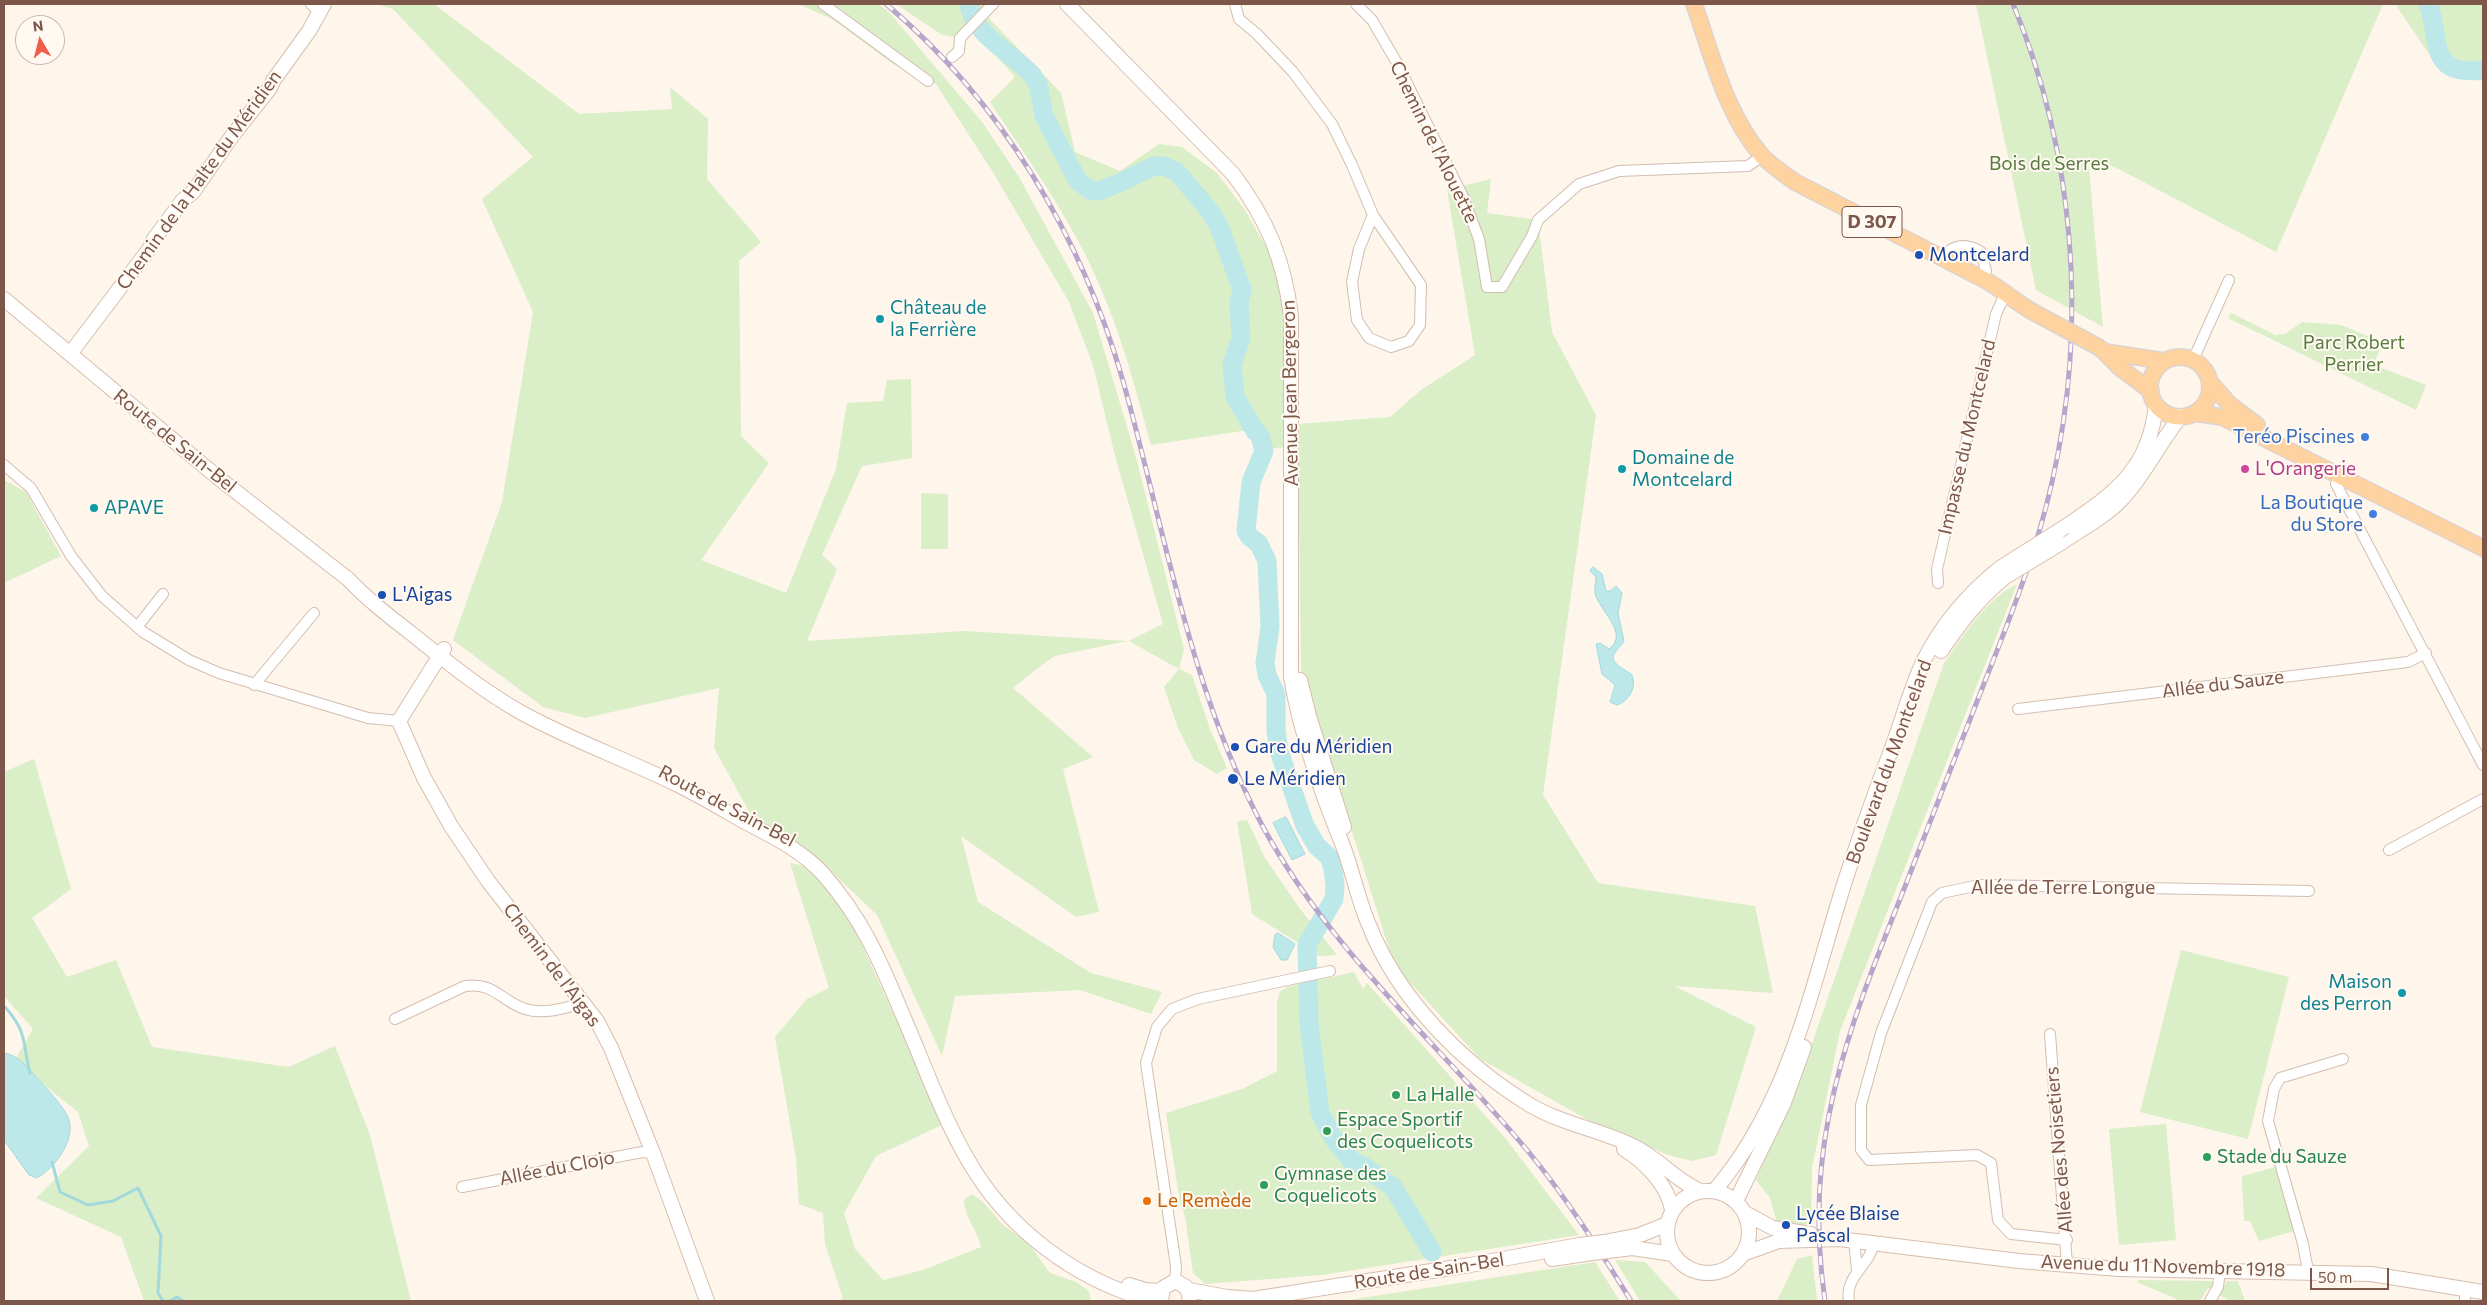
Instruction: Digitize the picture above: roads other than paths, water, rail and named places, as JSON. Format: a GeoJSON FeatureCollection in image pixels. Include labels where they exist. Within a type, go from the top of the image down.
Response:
{"type":"FeatureCollection","features":[{"type":"Feature","properties":{"kind":"main road","name":"Avenue Jean Bergeron"},"geometry":{"type":"LineString","coordinates":[[1067,4],[1233,174],[1251,197],[1267,226],[1280,259],[1287,285],[1291,316],[1292,653],[1327,776],[1375,928],[1376,938],[1389,966],[1410,997],[1467,1056],[1503,1086],[1531,1105],[1562,1120],[1623,1140],[1646,1152],[1686,1185],[1700,1191]]}},
{"type":"Feature","properties":{"kind":"main road","name":"D 307"},"geometry":{"type":"LineString","coordinates":[[1694,4],[1731,108],[1762,156],[1795,182],[1984,280],[2006,296],[2102,350],[2164,361]]}},
{"type":"Feature","properties":{"kind":"main road","name":"Chemin de la Halte du Méridien"},"geometry":{"type":"LineString","coordinates":[[70,354],[150,248],[154,239],[183,200],[193,192],[232,136],[270,88],[272,81],[309,31],[318,6]]}},
{"type":"Feature","properties":{"kind":"main road","name":"Route de Sain-Bel"},"geometry":{"type":"LineString","coordinates":[[4,300],[221,480],[348,580],[367,598],[522,713],[676,784],[786,844],[819,869],[854,911],[874,947],[956,1137],[986,1187],[1010,1218],[1037,1243],[1076,1270],[1098,1281],[1151,1301]]}},
{"type":"Feature","properties":{"kind":"main road"},"geometry":{"type":"LineString","coordinates":[[2102,350],[2153,397],[2163,411],[2187,415],[2222,417],[2483,541]]}},
{"type":"Feature","properties":{"kind":"main road"},"geometry":{"type":"LineString","coordinates":[[2153,397],[2153,374],[2164,361],[2174,358],[2193,360],[2207,373],[2210,382],[2243,417],[2342,473],[2483,548]]}},
{"type":"Feature","properties":{"kind":"main road"},"geometry":{"type":"LineString","coordinates":[[2187,415],[2207,400],[2210,382]]}},
{"type":"Feature","properties":{"kind":"main road","name":"Boulevard du Montcelard"},"geometry":{"type":"LineString","coordinates":[[1740,1207],[1783,1106],[1815,1017],[1857,873],[1932,664],[1965,614],[2002,572],[2115,490],[2130,474],[2143,456],[2154,426],[2153,397]]}},
{"type":"Feature","properties":{"kind":"main road","name":"Boulevard du Montcelard"},"geometry":{"type":"LineString","coordinates":[[1714,1191],[1738,1160],[1774,1097],[1806,1016],[1845,881],[1924,660],[1957,609],[1979,584],[2062,543],[2120,502],[2138,480],[2167,433],[2187,415]]}},
{"type":"Feature","properties":{"kind":"main road","name":"Route de Sain-Bel"},"geometry":{"type":"LineString","coordinates":[[442,653],[528,706],[770,825],[814,855],[846,888],[871,921],[965,1138],[994,1186],[1017,1214],[1064,1252],[1090,1268],[1125,1284],[1161,1296]]}},
{"type":"Feature","properties":{"kind":"main road"},"geometry":{"type":"LineString","coordinates":[[399,721],[442,653]]}},
{"type":"Feature","properties":{"kind":"main road","name":"Chemin de l'Aigas"},"geometry":{"type":"LineString","coordinates":[[399,721],[424,778],[451,826],[488,881],[597,1021],[611,1048],[653,1152],[707,1301]]}},
{"type":"Feature","properties":{"kind":"main road","name":"Avenue Jean Bergeron"},"geometry":{"type":"LineString","coordinates":[[1597,1133],[1636,1156],[1668,1194],[1672,1210]]}},
{"type":"Feature","properties":{"kind":"main road"},"geometry":{"type":"LineString","coordinates":[[1700,1191],[1714,1191],[1726,1194],[1740,1207],[1749,1234],[1743,1254],[1724,1270],[1708,1273],[1692,1270],[1673,1254],[1667,1240],[1667,1224],[1672,1210],[1683,1198],[1700,1191]]}},
{"type":"Feature","properties":{"kind":"main road","name":"Avenue du 11 Novembre 1918"},"geometry":{"type":"LineString","coordinates":[[1740,1207],[1773,1228],[1839,1239],[2067,1265],[2119,1269],[2308,1271],[2371,1274],[2465,1295],[2483,1292]]}},
{"type":"Feature","properties":{"kind":"main road","name":"Route de Sain-Bel"},"geometry":{"type":"LineString","coordinates":[[1289,1301],[1606,1246],[1667,1224]]}},
{"type":"Feature","properties":{"kind":"main road","name":"Avenue du 11 Novembre 1918"},"geometry":{"type":"LineString","coordinates":[[1743,1254],[1772,1242],[1839,1239]]}},
{"type":"Feature","properties":{"kind":"main road","name":"Route de Sain-Bel"},"geometry":{"type":"LineString","coordinates":[[1606,1246],[1673,1254]]}},
{"type":"Feature","properties":{"kind":"main road","name":"Route de Sain-Bel"},"geometry":{"type":"LineString","coordinates":[[1189,1296],[1253,1299],[1470,1265],[1582,1250]]}},
{"type":"Feature","properties":{"kind":"main road"},"geometry":{"type":"LineString","coordinates":[[1161,1296],[1165,1285],[1175,1281],[1183,1284],[1189,1296]]}},
{"type":"Feature","properties":{"kind":"street"},"geometry":{"type":"LineString","coordinates":[[823,4],[928,81]]}},
{"type":"Feature","properties":{"kind":"street"},"geometry":{"type":"LineString","coordinates":[[1235,4],[1239,19],[1257,34],[1293,72],[1332,124],[1352,164],[1373,215],[1421,285],[1420,325],[1409,341],[1391,346],[1369,338],[1357,320],[1353,292],[1352,282],[1359,249],[1373,215]]}},
{"type":"Feature","properties":{"kind":"street","name":"Chemin de l'Alouette"},"geometry":{"type":"LineString","coordinates":[[1356,4],[1372,20],[1382,37],[1464,197],[1479,238],[1487,287],[1502,286],[1532,236],[1538,220],[1579,184],[1619,171],[1748,166],[1762,156]]}},
{"type":"Feature","properties":{"kind":"street"},"geometry":{"type":"LineString","coordinates":[[952,57],[959,51],[960,38],[990,6]]}},
{"type":"Feature","properties":{"kind":"street"},"geometry":{"type":"LineString","coordinates":[[1943,258],[1945,254],[1961,244],[1972,246],[1981,252],[1986,271],[1984,280]]}},
{"type":"Feature","properties":{"kind":"street"},"geometry":{"type":"LineString","coordinates":[[2193,360],[2229,280]]}},
{"type":"Feature","properties":{"kind":"street","name":"Impasse du Montcelard"},"geometry":{"type":"LineString","coordinates":[[1938,583],[1937,569],[1996,314],[2006,296]]}},
{"type":"Feature","properties":{"kind":"street"},"geometry":{"type":"LineString","coordinates":[[4,465],[31,488],[71,556],[102,596],[137,627],[189,660],[254,685],[368,718],[399,721]]}},
{"type":"Feature","properties":{"kind":"street"},"geometry":{"type":"LineString","coordinates":[[2342,473],[2336,484],[2483,765]]}},
{"type":"Feature","properties":{"kind":"street"},"geometry":{"type":"LineString","coordinates":[[137,627],[163,594]]}},
{"type":"Feature","properties":{"kind":"street"},"geometry":{"type":"LineString","coordinates":[[254,685],[314,613]]}},
{"type":"Feature","properties":{"kind":"street","name":"Allée du Sauze"},"geometry":{"type":"LineString","coordinates":[[2018,709],[2408,662],[2426,653]]}},
{"type":"Feature","properties":{"kind":"street"},"geometry":{"type":"LineString","coordinates":[[2389,850],[2483,799]]}},
{"type":"Feature","properties":{"kind":"street","name":"Allée de Terre Longue"},"geometry":{"type":"LineString","coordinates":[[2067,1240],[2011,1234],[1998,1220],[1990,1163],[1977,1155],[1869,1160],[1861,1150],[1861,1105],[1880,1033],[1932,902],[1942,893],[1979,885],[2308,891]]}},
{"type":"Feature","properties":{"kind":"street"},"geometry":{"type":"LineString","coordinates":[[1175,1281],[1176,1266],[1146,1063],[1151,1041],[1157,1027],[1172,1009],[1198,999],[1330,971]]}},
{"type":"Feature","properties":{"kind":"street"},"geometry":{"type":"LineString","coordinates":[[395,1019],[465,986],[474,985],[496,991],[508,1001],[526,1009],[546,1011],[583,1004]]}},
{"type":"Feature","properties":{"kind":"street","name":"Allée des Noisetiers"},"geometry":{"type":"LineString","coordinates":[[2050,1034],[2067,1240],[2067,1265]]}},
{"type":"Feature","properties":{"kind":"street","name":"Avenue du 11 Novembre 1918"},"geometry":{"type":"LineString","coordinates":[[2308,1271],[2303,1244],[2268,1121],[2274,1088],[2280,1078],[2343,1059]]}},
{"type":"Feature","properties":{"kind":"street","name":"Allée du Clojo"},"geometry":{"type":"LineString","coordinates":[[462,1186],[642,1152],[653,1152]]}},
{"type":"Feature","properties":{"kind":"street"},"geometry":{"type":"LineString","coordinates":[[1854,1240],[1857,1270]]}},
{"type":"Feature","properties":{"kind":"street"},"geometry":{"type":"LineString","coordinates":[[1849,1301],[1848,1294],[1857,1270],[1870,1257],[1874,1242]]}},
{"type":"Feature","properties":{"kind":"street"},"geometry":{"type":"LineString","coordinates":[[2210,1301],[2218,1287],[2220,1270]]}},
{"type":"Feature","properties":{"kind":"water"},"geometry":{"type":"Polygon","coordinates":[[[1593,567],[1602,574],[1606,591],[1610,591],[1616,586],[1622,593],[1618,613],[1624,641],[1616,651],[1613,659],[1632,675],[1633,689],[1625,700],[1617,705],[1610,702],[1615,685],[1602,674],[1596,644],[1600,643],[1609,649],[1615,643],[1615,629],[1595,593],[1596,577],[1590,571],[1593,567]]]}},
{"type":"Feature","properties":{"kind":"water"},"geometry":{"type":"Polygon","coordinates":[[[1286,817],[1305,854],[1292,860],[1273,823],[1286,817]]]}},
{"type":"Feature","properties":{"kind":"water"},"geometry":{"type":"Polygon","coordinates":[[[1278,933],[1295,944],[1287,960],[1281,960],[1273,947],[1275,935],[1278,933]]]}},
{"type":"Feature","properties":{"kind":"water"},"geometry":{"type":"Polygon","coordinates":[[[4,1053],[14,1056],[26,1066],[54,1096],[68,1117],[69,1134],[63,1152],[51,1167],[37,1178],[29,1175],[4,1140],[4,1053]]]}},
{"type":"Feature","properties":{"kind":"waterway"},"geometry":{"type":"LineString","coordinates":[[969,4],[978,26],[1025,68],[1038,84],[1044,116],[1078,181],[1090,190],[1099,191],[1154,166],[1164,166],[1177,172],[1209,210],[1219,226],[1242,290],[1239,303],[1241,338],[1232,365],[1235,397],[1255,431],[1260,436],[1264,451],[1251,482],[1246,531],[1259,544],[1267,561],[1270,627],[1265,663],[1267,675],[1276,694],[1276,731],[1279,751],[1305,826],[1317,846],[1329,857],[1333,868],[1334,899],[1307,945],[1309,1023],[1320,1113],[1334,1139],[1352,1161],[1365,1167],[1393,1187],[1432,1252]]}},
{"type":"Feature","properties":{"kind":"waterway"},"geometry":{"type":"LineString","coordinates":[[2428,4],[2439,53],[2444,62],[2452,68],[2465,71],[2483,70]]}},
{"type":"Feature","properties":{"kind":"waterway"},"geometry":{"type":"LineString","coordinates":[[4,1006],[21,1030],[30,1073]]}},
{"type":"Feature","properties":{"kind":"waterway"},"geometry":{"type":"LineString","coordinates":[[52,1162],[60,1192],[88,1205],[113,1201],[138,1188],[161,1236],[158,1293],[163,1301]]}},
{"type":"Feature","properties":{"kind":"waterway"},"geometry":{"type":"LineString","coordinates":[[170,1301],[177,1297],[183,1301]]}},
{"type":"Feature","properties":{"kind":"railway"},"geometry":{"type":"LineString","coordinates":[[886,4],[928,42],[966,84],[1001,128],[1032,175],[1060,224],[1085,275],[1106,327],[1123,381],[1166,551],[1197,663],[1215,718],[1237,772],[1262,825],[1289,870],[1319,913],[1352,954],[1386,994],[1493,1110],[1555,1186],[1582,1224],[1631,1301]]}},
{"type":"Feature","properties":{"kind":"railway"},"geometry":{"type":"LineString","coordinates":[[1825,1301],[1819,1244],[1820,1190],[1825,1139],[1834,1089],[1864,991],[2023,583],[2046,507],[2063,422],[2070,362],[2072,301],[2069,240],[2062,179],[2050,119],[2034,61],[2013,4]]}},
{"type":"Feature","properties":{"kind":"place","name":"Montcelard"},"geometry":{"type":"Point","coordinates":[1919,255]}},
{"type":"Feature","properties":{"kind":"place","name":"Château de la Ferrière"},"geometry":{"type":"Point","coordinates":[880,319]}},
{"type":"Feature","properties":{"kind":"place","name":"Teréo Piscines"},"geometry":{"type":"Point","coordinates":[2365,437]}},
{"type":"Feature","properties":{"kind":"place","name":"Domaine de Montcelard"},"geometry":{"type":"Point","coordinates":[1622,469]}},
{"type":"Feature","properties":{"kind":"place","name":"L'Orangerie"},"geometry":{"type":"Point","coordinates":[2245,469]}},
{"type":"Feature","properties":{"kind":"place","name":"APAVE"},"geometry":{"type":"Point","coordinates":[94,508]}},
{"type":"Feature","properties":{"kind":"place","name":"La Boutique du Store"},"geometry":{"type":"Point","coordinates":[2373,514]}},
{"type":"Feature","properties":{"kind":"place","name":"L'Aigas"},"geometry":{"type":"Point","coordinates":[382,595]}},
{"type":"Feature","properties":{"kind":"place","name":"Gare du Méridien"},"geometry":{"type":"Point","coordinates":[1235,747]}},
{"type":"Feature","properties":{"kind":"place","name":"Le Méridien"},"geometry":{"type":"Point","coordinates":[1233,779]}},
{"type":"Feature","properties":{"kind":"place","name":"Maison des Perron"},"geometry":{"type":"Point","coordinates":[2402,993]}},
{"type":"Feature","properties":{"kind":"place","name":"La Halle"},"geometry":{"type":"Point","coordinates":[1396,1095]}},
{"type":"Feature","properties":{"kind":"place","name":"Espace Sportif des Coquelicots"},"geometry":{"type":"Point","coordinates":[1327,1131]}},
{"type":"Feature","properties":{"kind":"place","name":"Stade du Sauze"},"geometry":{"type":"Point","coordinates":[2207,1157]}},
{"type":"Feature","properties":{"kind":"place","name":"Gymnase des Coquelicots"},"geometry":{"type":"Point","coordinates":[1264,1185]}},
{"type":"Feature","properties":{"kind":"place","name":"Le Remède"},"geometry":{"type":"Point","coordinates":[1147,1201]}},
{"type":"Feature","properties":{"kind":"place","name":"Lycée Blaise Pascal"},"geometry":{"type":"Point","coordinates":[1786,1225]}},
{"type":"Feature","properties":{"kind":"park label","name":"Bois de Serres"},"geometry":{"type":"Point","coordinates":[2049,164]}},
{"type":"Feature","properties":{"kind":"park label","name":"Parc Robert Perrier"},"geometry":{"type":"Point","coordinates":[2354,354]}}]}
